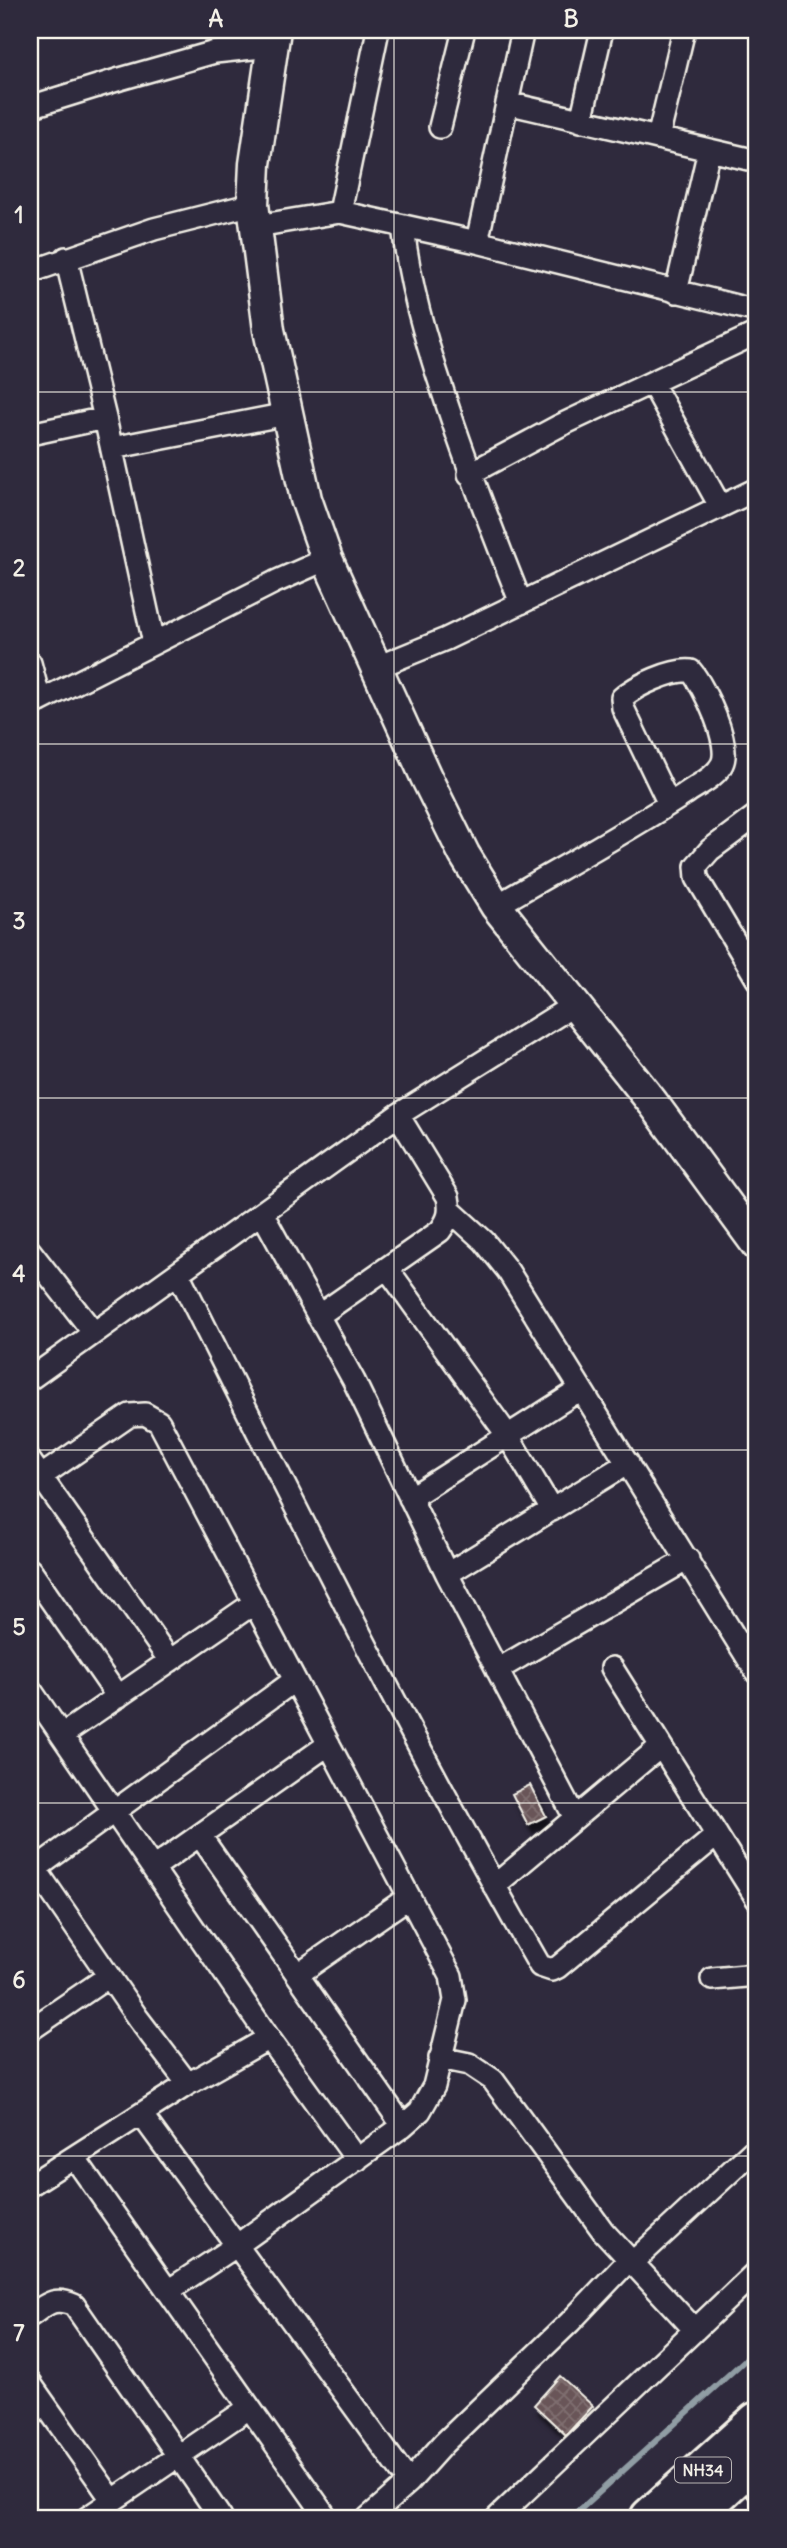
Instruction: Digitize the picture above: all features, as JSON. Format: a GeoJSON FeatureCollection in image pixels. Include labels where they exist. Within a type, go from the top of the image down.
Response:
{"type":"FeatureCollection","features":[{"type":"Feature","properties":{"kind":"highway","name":"NH34"},"geometry":{"type":"LineString","coordinates":[[691,2518],[743,2471],[757,2422]]}},
{"type":"Feature","properties":{"kind":"highway","name":"NH34"},"geometry":{"type":"LineString","coordinates":[[650,2518],[743,2471]]}},
{"type":"Feature","properties":{"kind":"street"},"geometry":{"type":"LineString","coordinates":[[340,212],[378,30]]}},
{"type":"Feature","properties":{"kind":"street"},"geometry":{"type":"LineString","coordinates":[[440,127],[464,30]]}},
{"type":"Feature","properties":{"kind":"street"},"geometry":{"type":"LineString","coordinates":[[477,242],[523,30]]}},
{"type":"Feature","properties":{"kind":"street"},"geometry":{"type":"LineString","coordinates":[[581,121],[602,30]]}},
{"type":"Feature","properties":{"kind":"street"},"geometry":{"type":"LineString","coordinates":[[658,138],[684,30]]}},
{"type":"Feature","properties":{"kind":"street"},"geometry":{"type":"LineString","coordinates":[[30,107],[215,52],[273,38],[255,164],[255,215],[268,330],[306,499],[327,559],[375,668],[464,854],[496,906],[653,1103],[757,1245]]}},
{"type":"Feature","properties":{"kind":"street"},"geometry":{"type":"LineString","coordinates":[[507,103],[757,161]]}},
{"type":"Feature","properties":{"kind":"street"},"geometry":{"type":"LineString","coordinates":[[676,292],[709,150]]}},
{"type":"Feature","properties":{"kind":"street"},"geometry":{"type":"LineString","coordinates":[[30,272],[154,229],[255,215],[340,212],[477,242],[757,311]]}},
{"type":"Feature","properties":{"kind":"street"},"geometry":{"type":"LineString","coordinates":[[403,226],[412,285],[430,352],[469,474],[521,603]]}},
{"type":"Feature","properties":{"kind":"street"},"geometry":{"type":"LineString","coordinates":[[66,258],[112,448],[154,643]]}},
{"type":"Feature","properties":{"kind":"street"},"geometry":{"type":"LineString","coordinates":[[469,474],[559,426],[757,333]]}},
{"type":"Feature","properties":{"kind":"street"},"geometry":{"type":"LineString","coordinates":[[652,383],[720,506]]}},
{"type":"Feature","properties":{"kind":"street"},"geometry":{"type":"LineString","coordinates":[[112,448],[287,414]]}},
{"type":"Feature","properties":{"kind":"street"},"geometry":{"type":"LineString","coordinates":[[30,434],[105,418]]}},
{"type":"Feature","properties":{"kind":"street"},"geometry":{"type":"LineString","coordinates":[[375,668],[446,639],[757,489]]}},
{"type":"Feature","properties":{"kind":"street"},"geometry":{"type":"LineString","coordinates":[[30,663],[35,703],[327,559]]}},
{"type":"Feature","properties":{"kind":"street"},"geometry":{"type":"LineString","coordinates":[[496,906],[669,804],[716,773],[726,752],[724,742],[700,682],[691,671],[680,670],[630,691],[622,698],[623,708],[669,804]]}},
{"type":"Feature","properties":{"kind":"street"},"geometry":{"type":"LineString","coordinates":[[757,815],[710,850],[696,866],[697,877],[757,979]]}},
{"type":"Feature","properties":{"kind":"street"},"geometry":{"type":"LineString","coordinates":[[30,1378],[398,1115],[574,1004]]}},
{"type":"Feature","properties":{"kind":"street"},"geometry":{"type":"LineString","coordinates":[[398,1115],[448,1197],[451,1211],[484,1241],[508,1271],[757,1672]]}},
{"type":"Feature","properties":{"kind":"street"},"geometry":{"type":"LineString","coordinates":[[318,1316],[440,1231],[451,1211]]}},
{"type":"Feature","properties":{"kind":"street"},"geometry":{"type":"LineString","coordinates":[[262,1213],[354,1381],[447,1574],[575,1818]]}},
{"type":"Feature","properties":{"kind":"street"},"geometry":{"type":"LineString","coordinates":[[30,1251],[94,1333]]}},
{"type":"Feature","properties":{"kind":"street"},"geometry":{"type":"LineString","coordinates":[[387,1268],[508,1436],[552,1510]]}},
{"type":"Feature","properties":{"kind":"street"},"geometry":{"type":"LineString","coordinates":[[178,1273],[343,1601],[494,1886],[540,1966],[552,1970],[717,1835]]}},
{"type":"Feature","properties":{"kind":"street"},"geometry":{"type":"LineString","coordinates":[[410,1497],[581,1389]]}},
{"type":"Feature","properties":{"kind":"street"},"geometry":{"type":"LineString","coordinates":[[168,2291],[357,2160],[420,2111],[434,2086],[455,2000],[451,1976],[159,1422],[145,1415],[130,1415],[33,1474],[170,1661]]}},
{"type":"Feature","properties":{"kind":"street"},"geometry":{"type":"LineString","coordinates":[[447,1574],[628,1463]]}},
{"type":"Feature","properties":{"kind":"street"},"geometry":{"type":"LineString","coordinates":[[497,1670],[688,1559]]}},
{"type":"Feature","properties":{"kind":"street"},"geometry":{"type":"LineString","coordinates":[[30,1570],[118,1697]]}},
{"type":"Feature","properties":{"kind":"street"},"geometry":{"type":"LineString","coordinates":[[62,1735],[254,1603]]}},
{"type":"Feature","properties":{"kind":"street"},"geometry":{"type":"LineString","coordinates":[[612,1668],[757,1899]]}},
{"type":"Feature","properties":{"kind":"street"},"geometry":{"type":"LineString","coordinates":[[188,2084],[32,1865],[114,1812],[295,1680]]}},
{"type":"Feature","properties":{"kind":"street"},"geometry":{"type":"LineString","coordinates":[[30,1689],[269,2038],[357,2160]]}},
{"type":"Feature","properties":{"kind":"street"},"geometry":{"type":"LineString","coordinates":[[153,1868],[329,1744]]}},
{"type":"Feature","properties":{"kind":"street"},"geometry":{"type":"LineString","coordinates":[[494,1886],[661,1746]]}},
{"type":"Feature","properties":{"kind":"street"},"geometry":{"type":"LineString","coordinates":[[201,1836],[403,2126]]}},
{"type":"Feature","properties":{"kind":"street"},"geometry":{"type":"LineString","coordinates":[[298,1974],[410,1898]]}},
{"type":"Feature","properties":{"kind":"street"},"geometry":{"type":"LineString","coordinates":[[712,1979],[757,1975]]}},
{"type":"Feature","properties":{"kind":"street"},"geometry":{"type":"LineString","coordinates":[[30,2029],[109,1976]]}},
{"type":"Feature","properties":{"kind":"street"},"geometry":{"type":"LineString","coordinates":[[30,2185],[188,2084],[269,2038]]}},
{"type":"Feature","properties":{"kind":"street"},"geometry":{"type":"LineString","coordinates":[[440,2058],[469,2064],[493,2080],[603,2231],[695,2330]]}},
{"type":"Feature","properties":{"kind":"street"},"geometry":{"type":"LineString","coordinates":[[141,2114],[409,2482]]}},
{"type":"Feature","properties":{"kind":"street"},"geometry":{"type":"LineString","coordinates":[[368,2518],[409,2482],[444,2443],[631,2261],[757,2147]]}},
{"type":"Feature","properties":{"kind":"street"},"geometry":{"type":"LineString","coordinates":[[74,2157],[327,2518]]}},
{"type":"Feature","properties":{"kind":"street"},"geometry":{"type":"LineString","coordinates":[[498,2518],[757,2271]]}},
{"type":"Feature","properties":{"kind":"street"},"geometry":{"type":"LineString","coordinates":[[30,2316],[48,2303],[62,2300],[74,2305],[221,2518]]}},
{"type":"Feature","properties":{"kind":"street"},"geometry":{"type":"LineString","coordinates":[[30,2383],[113,2501]]}},
{"type":"Feature","properties":{"kind":"street"},"geometry":{"type":"LineString","coordinates":[[87,2518],[249,2408]]}},
{"type":"Feature","properties":{"kind":"building"},"geometry":{"type":"Polygon","coordinates":[[[530,1785],[546,1816],[528,1825],[512,1794],[530,1785]]]}},
{"type":"Feature","properties":{"kind":"building"},"geometry":{"type":"Polygon","coordinates":[[[560,2376],[593,2406],[566,2435],[534,2405],[560,2376]]]}},
{"type":"Feature","properties":{"kind":"waterway"},"geometry":{"type":"LineString","coordinates":[[571,2518],[757,2349]]}}]}
